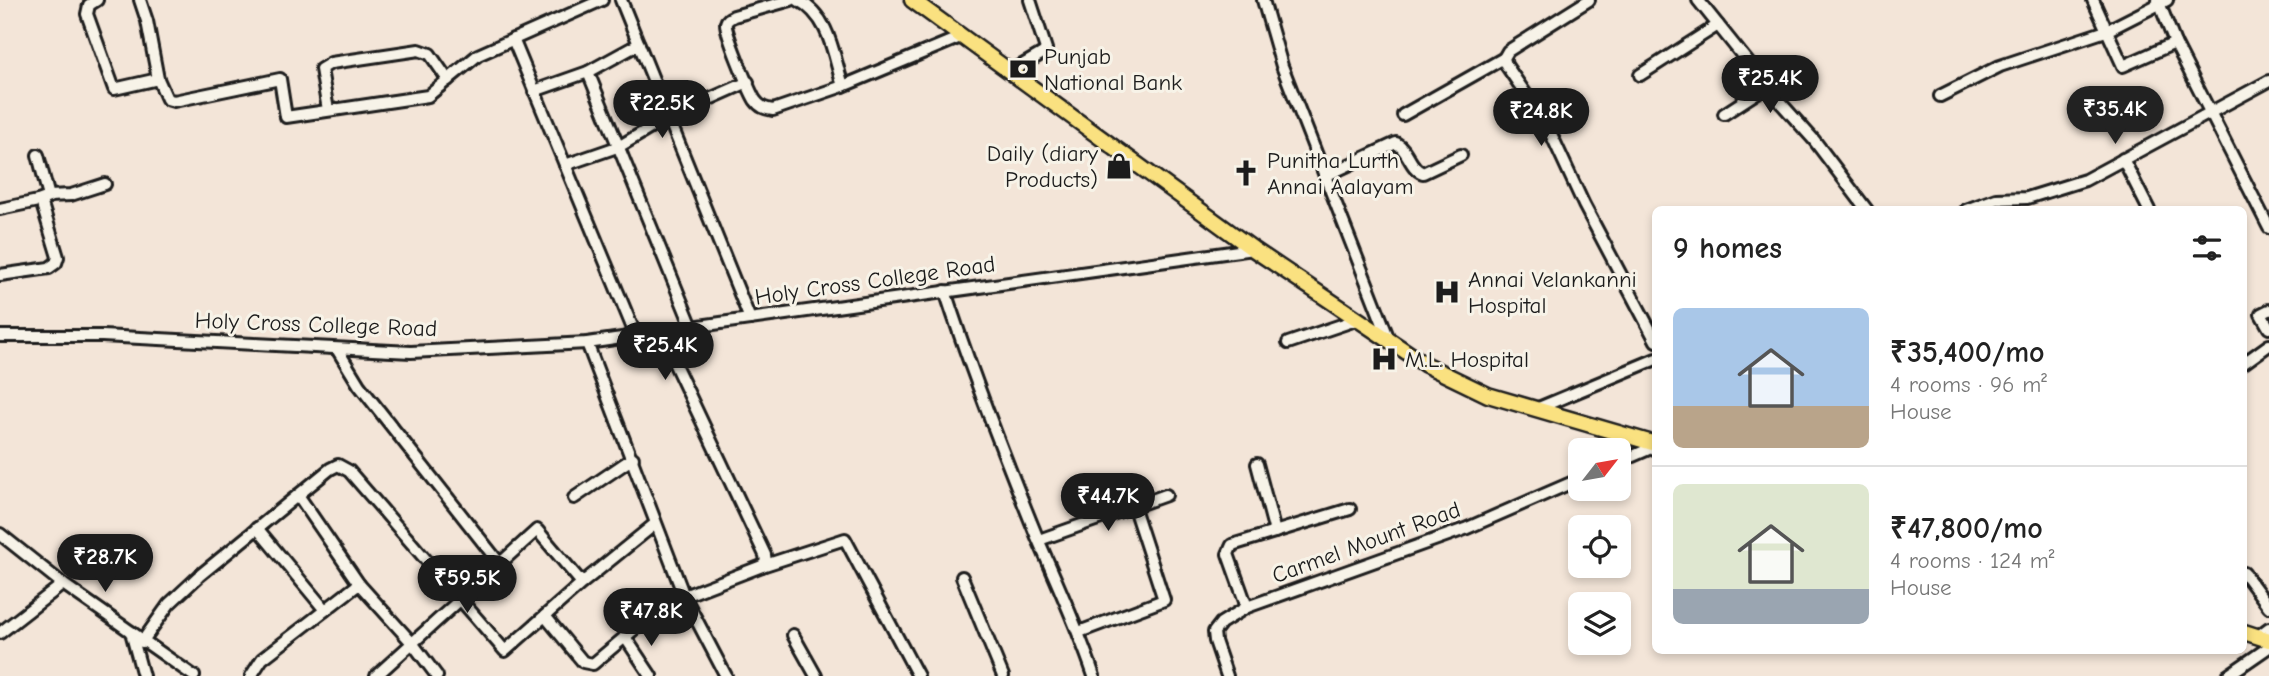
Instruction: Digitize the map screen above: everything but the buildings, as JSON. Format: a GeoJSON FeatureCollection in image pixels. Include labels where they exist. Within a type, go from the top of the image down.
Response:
{"type":"FeatureCollection","features":[{"type":"Feature","properties":{"kind":"main road"},"geometry":{"type":"LineString","coordinates":[[912,0],[1253,249],[1426,365],[1488,394],[1652,444]]}},
{"type":"Feature","properties":{"kind":"street"},"geometry":{"type":"LineString","coordinates":[[97,0],[89,5],[87,14],[114,89],[158,79]]}},
{"type":"Feature","properties":{"kind":"street"},"geometry":{"type":"LineString","coordinates":[[140,0],[147,21],[158,79],[167,99],[174,101],[280,79],[286,117],[428,96],[478,55],[602,0]]}},
{"type":"Feature","properties":{"kind":"street"},"geometry":{"type":"LineString","coordinates":[[621,0],[750,318]]}},
{"type":"Feature","properties":{"kind":"street"},"geometry":{"type":"LineString","coordinates":[[791,0],[734,16],[727,21],[728,36],[755,100],[764,109],[774,110],[843,86],[963,36]]}},
{"type":"Feature","properties":{"kind":"street"},"geometry":{"type":"LineString","coordinates":[[798,0],[817,14],[825,26],[843,86]]}},
{"type":"Feature","properties":{"kind":"street"},"geometry":{"type":"LineString","coordinates":[[1012,71],[1046,49],[1030,0]]}},
{"type":"Feature","properties":{"kind":"street"},"geometry":{"type":"LineString","coordinates":[[1264,0],[1282,66],[1391,342]]}},
{"type":"Feature","properties":{"kind":"street"},"geometry":{"type":"LineString","coordinates":[[1403,115],[1504,58],[1508,51],[1589,0]]}},
{"type":"Feature","properties":{"kind":"street"},"geometry":{"type":"LineString","coordinates":[[1698,0],[1814,140],[1864,206]]}},
{"type":"Feature","properties":{"kind":"street"},"geometry":{"type":"LineString","coordinates":[[2093,0],[2123,66],[2175,43]]}},
{"type":"Feature","properties":{"kind":"street"},"geometry":{"type":"LineString","coordinates":[[1940,96],[2000,66],[2106,31],[2161,1],[2175,43],[2269,228]]}},
{"type":"Feature","properties":{"kind":"street"},"geometry":{"type":"LineString","coordinates":[[1640,75],[1718,24]]}},
{"type":"Feature","properties":{"kind":"street"},"geometry":{"type":"LineString","coordinates":[[513,39],[636,336]]}},
{"type":"Feature","properties":{"kind":"street"},"geometry":{"type":"LineString","coordinates":[[534,91],[588,72],[639,44]]}},
{"type":"Feature","properties":{"kind":"street"},"geometry":{"type":"LineString","coordinates":[[328,110],[321,69],[331,63],[419,50],[430,54],[448,80]]}},
{"type":"Feature","properties":{"kind":"street"},"geometry":{"type":"LineString","coordinates":[[1504,58],[1506,65],[1541,114],[1584,205],[1652,333]]}},
{"type":"Feature","properties":{"kind":"street"},"geometry":{"type":"LineString","coordinates":[[588,72],[692,327]]}},
{"type":"Feature","properties":{"kind":"street"},"geometry":{"type":"LineString","coordinates":[[1977,206],[1996,199],[2027,198],[2085,180],[2269,81]]}},
{"type":"Feature","properties":{"kind":"street"},"geometry":{"type":"LineString","coordinates":[[565,165],[620,146],[668,117],[748,82]]}},
{"type":"Feature","properties":{"kind":"street"},"geometry":{"type":"LineString","coordinates":[[1724,114],[1767,86]]}},
{"type":"Feature","properties":{"kind":"street"},"geometry":{"type":"LineString","coordinates":[[1325,176],[1393,144],[1401,145],[1415,169],[1423,173],[1461,155]]}},
{"type":"Feature","properties":{"kind":"street"},"geometry":{"type":"LineString","coordinates":[[0,275],[53,267],[57,263],[38,155]]}},
{"type":"Feature","properties":{"kind":"street"},"geometry":{"type":"LineString","coordinates":[[2123,159],[2147,206]]}},
{"type":"Feature","properties":{"kind":"street"},"geometry":{"type":"LineString","coordinates":[[0,209],[71,195],[105,184]]}},
{"type":"Feature","properties":{"kind":"street"},"geometry":{"type":"LineString","coordinates":[[2027,198],[2030,206]]}},
{"type":"Feature","properties":{"kind":"street","name":"Holy Cross College Road"},"geometry":{"type":"LineString","coordinates":[[0,336],[102,336],[411,352],[587,343],[661,335],[750,318],[1253,249]]}},
{"type":"Feature","properties":{"kind":"street"},"geometry":{"type":"LineString","coordinates":[[945,291],[970,367],[1079,632],[1094,676]]}},
{"type":"Feature","properties":{"kind":"street"},"geometry":{"type":"LineString","coordinates":[[2269,310],[2261,314],[2269,328]]}},
{"type":"Feature","properties":{"kind":"street"},"geometry":{"type":"LineString","coordinates":[[1288,343],[1356,320]]}},
{"type":"Feature","properties":{"kind":"street"},"geometry":{"type":"LineString","coordinates":[[661,335],[765,555],[765,564],[757,568]]}},
{"type":"Feature","properties":{"kind":"street"},"geometry":{"type":"LineString","coordinates":[[587,343],[684,596],[726,676]]}},
{"type":"Feature","properties":{"kind":"street"},"geometry":{"type":"LineString","coordinates":[[2247,361],[2269,345]]}},
{"type":"Feature","properties":{"kind":"street"},"geometry":{"type":"LineString","coordinates":[[337,349],[359,385],[500,564]]}},
{"type":"Feature","properties":{"kind":"street"},"geometry":{"type":"LineString","coordinates":[[1536,410],[1652,361]]}},
{"type":"Feature","properties":{"kind":"street"},"geometry":{"type":"LineString","coordinates":[[1631,456],[1652,447]]}},
{"type":"Feature","properties":{"kind":"street"},"geometry":{"type":"LineString","coordinates":[[574,498],[633,458]]}},
{"type":"Feature","properties":{"kind":"street"},"geometry":{"type":"LineString","coordinates":[[1257,464],[1275,532]]}},
{"type":"Feature","properties":{"kind":"street"},"geometry":{"type":"LineString","coordinates":[[142,642],[169,604],[330,469],[341,465],[462,599],[505,651],[582,583],[655,524]]}},
{"type":"Feature","properties":{"kind":"street","name":"Carmel Mount Road"},"geometry":{"type":"LineString","coordinates":[[1227,676],[1214,632],[1221,623],[1247,607],[1465,529],[1568,484]]}},
{"type":"Feature","properties":{"kind":"street"},"geometry":{"type":"LineString","coordinates":[[298,495],[359,584],[438,676]]}},
{"type":"Feature","properties":{"kind":"street"},"geometry":{"type":"LineString","coordinates":[[1039,540],[1166,495]]}},
{"type":"Feature","properties":{"kind":"street"},"geometry":{"type":"LineString","coordinates":[[1079,632],[1164,600],[1134,508]]}},
{"type":"Feature","properties":{"kind":"street"},"geometry":{"type":"LineString","coordinates":[[1247,607],[1228,551],[1234,544],[1349,509]]}},
{"type":"Feature","properties":{"kind":"street"},"geometry":{"type":"LineString","coordinates":[[257,528],[325,610]]}},
{"type":"Feature","properties":{"kind":"street"},"geometry":{"type":"LineString","coordinates":[[376,676],[537,530],[582,583]]}},
{"type":"Feature","properties":{"kind":"street"},"geometry":{"type":"LineString","coordinates":[[0,534],[142,642],[194,676]]}},
{"type":"Feature","properties":{"kind":"street"},"geometry":{"type":"LineString","coordinates":[[545,616],[588,670],[644,621],[684,596],[845,539],[918,676]]}},
{"type":"Feature","properties":{"kind":"street"},"geometry":{"type":"LineString","coordinates":[[962,577],[1000,675]]}},
{"type":"Feature","properties":{"kind":"street"},"geometry":{"type":"LineString","coordinates":[[2247,577],[2269,607]]}},
{"type":"Feature","properties":{"kind":"street"},"geometry":{"type":"LineString","coordinates":[[0,633],[63,584]]}},
{"type":"Feature","properties":{"kind":"street"},"geometry":{"type":"LineString","coordinates":[[251,676],[262,659],[359,584]]}},
{"type":"Feature","properties":{"kind":"street"},"geometry":{"type":"LineString","coordinates":[[131,632],[143,676]]}},
{"type":"Feature","properties":{"kind":"street"},"geometry":{"type":"LineString","coordinates":[[793,635],[816,676]]}},
{"type":"Feature","properties":{"kind":"street"},"geometry":{"type":"LineString","coordinates":[[625,637],[651,676]]}},
{"type":"Feature","properties":{"kind":"street"},"geometry":{"type":"LineString","coordinates":[[2227,676],[2269,647]]}},
{"type":"Feature","properties":{"kind":"place","name":"Punjab National Bank"},"geometry":{"type":"Point","coordinates":[1023,69]}},
{"type":"Feature","properties":{"kind":"place","name":"Daily (diary Products)"},"geometry":{"type":"Point","coordinates":[1119,166]}},
{"type":"Feature","properties":{"kind":"place","name":"Punitha Lurth Annai Aalayam"},"geometry":{"type":"Point","coordinates":[1246,173]}},
{"type":"Feature","properties":{"kind":"place","name":"Annai Velankanni Hospital"},"geometry":{"type":"Point","coordinates":[1447,292]}},
{"type":"Feature","properties":{"kind":"place","name":"M.L. Hospital"},"geometry":{"type":"Point","coordinates":[1384,359]}}]}
